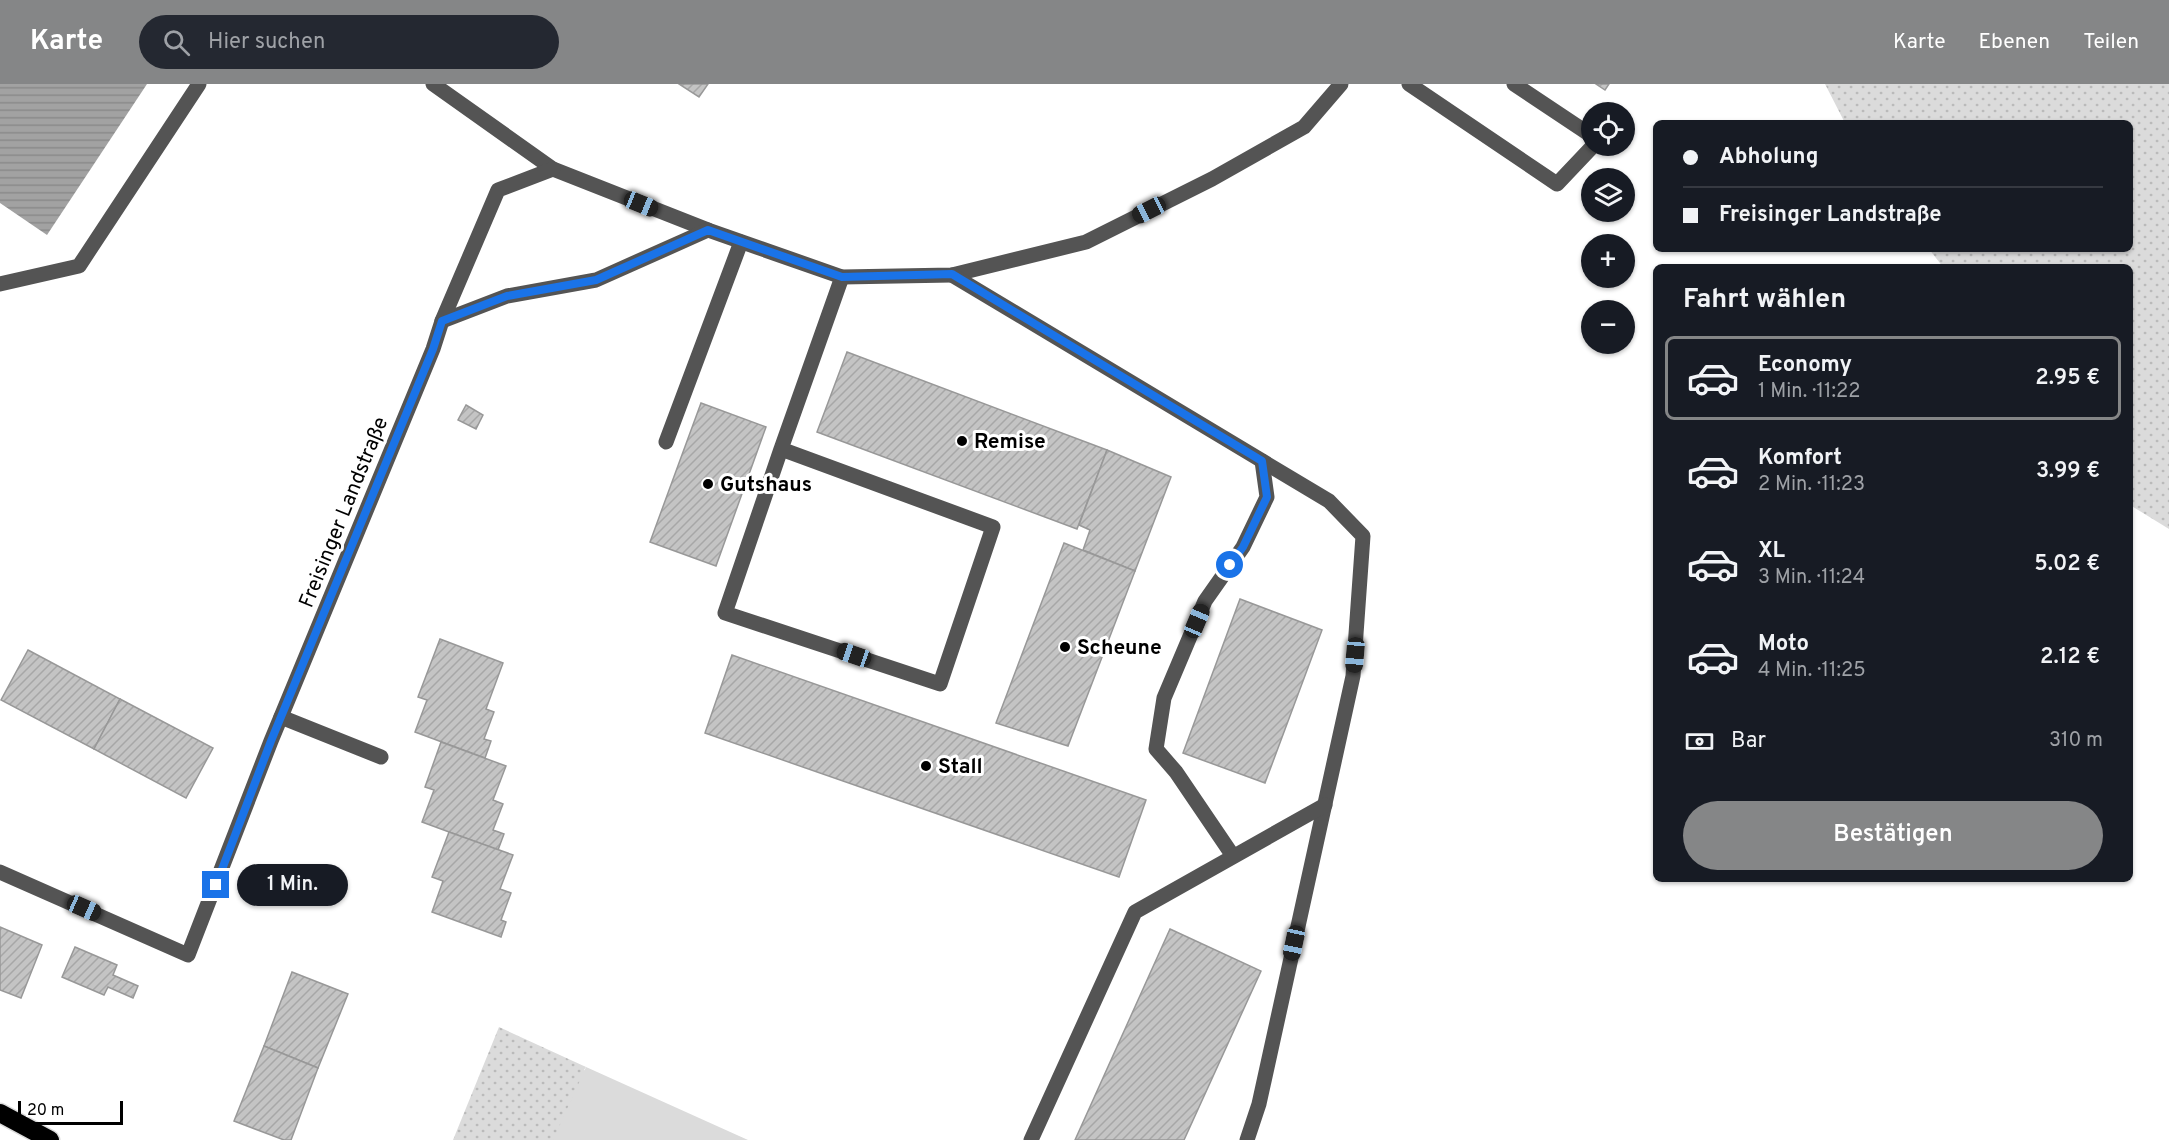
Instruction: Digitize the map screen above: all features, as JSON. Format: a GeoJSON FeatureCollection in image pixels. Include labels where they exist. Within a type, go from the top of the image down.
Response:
{"type":"FeatureCollection","features":[{"type":"Feature","properties":{"kind":"highway"},"geometry":{"type":"LineString","coordinates":[[0,1113],[50,1140]]}},
{"type":"Feature","properties":{"kind":"lane"},"geometry":{"type":"LineString","coordinates":[[0,284],[79,266],[199,84]]}},
{"type":"Feature","properties":{"kind":"lane"},"geometry":{"type":"LineString","coordinates":[[433,84],[553,169],[708,230],[842,277],[952,274],[1086,242],[1212,179],[1304,127],[1341,84]]}},
{"type":"Feature","properties":{"kind":"lane"},"geometry":{"type":"LineString","coordinates":[[1409,84],[1557,184],[1584,156]]}},
{"type":"Feature","properties":{"kind":"lane"},"geometry":{"type":"LineString","coordinates":[[1514,84],[1581,129]]}},
{"type":"Feature","properties":{"kind":"lane","name":"Freisinger Landstraße"},"geometry":{"type":"LineString","coordinates":[[0,872],[188,955],[281,717],[433,349],[442,321],[498,190],[553,169]]}},
{"type":"Feature","properties":{"kind":"lane"},"geometry":{"type":"LineString","coordinates":[[442,321],[507,296],[596,280],[708,230]]}},
{"type":"Feature","properties":{"kind":"lane"},"geometry":{"type":"LineString","coordinates":[[666,442],[741,242]]}},
{"type":"Feature","properties":{"kind":"lane"},"geometry":{"type":"LineString","coordinates":[[952,274],[1329,501],[1363,537],[1353,676],[1259,1104],[1247,1140]]}},
{"type":"Feature","properties":{"kind":"lane"},"geometry":{"type":"LineString","coordinates":[[782,449],[993,527],[940,684],[725,613],[782,449],[842,277]]}},
{"type":"Feature","properties":{"kind":"lane"},"geometry":{"type":"LineString","coordinates":[[1233,856],[1176,772],[1156,749],[1164,698],[1205,601],[1243,547],[1267,497],[1262,461]]}},
{"type":"Feature","properties":{"kind":"lane"},"geometry":{"type":"LineString","coordinates":[[281,717],[381,757]]}},
{"type":"Feature","properties":{"kind":"lane"},"geometry":{"type":"LineString","coordinates":[[1031,1140],[1135,912],[1325,805]]}},
{"type":"Feature","properties":{"kind":"shaded area"},"geometry":{"type":"Polygon","coordinates":[[[0,84],[147,84],[47,235],[0,203],[0,84]]]}},
{"type":"Feature","properties":{"kind":"shaded area"},"geometry":{"type":"Polygon","coordinates":[[[1825,84],[2169,84],[2169,529],[2133,507],[2133,264],[1941,264],[1931,252],[2133,252],[2133,120],[1843,120],[1825,84]]]}},
{"type":"Feature","properties":{"kind":"shaded area"},"geometry":{"type":"Polygon","coordinates":[[[499,1027],[586,1067],[584,1070],[747,1140],[453,1140],[499,1027]]]}},
{"type":"Feature","properties":{"kind":"shaded area"},"geometry":{"type":"Polygon","coordinates":[[[586,1067],[748,1140],[553,1140],[586,1067]]]}},
{"type":"Feature","properties":{"kind":"building"},"geometry":{"type":"Polygon","coordinates":[[[679,84],[708,84],[699,97],[679,84]]]}},
{"type":"Feature","properties":{"kind":"building"},"geometry":{"type":"Polygon","coordinates":[[[1596,84],[1609,84],[1605,90],[1596,84]]]}},
{"type":"Feature","properties":{"kind":"building","name":"Remise"},"geometry":{"type":"Polygon","coordinates":[[[847,352],[1107,450],[1077,529],[817,432],[847,352]]]}},
{"type":"Feature","properties":{"kind":"building","name":"Gutshaus"},"geometry":{"type":"Polygon","coordinates":[[[701,403],[766,427],[716,566],[650,542],[701,403]]]}},
{"type":"Feature","properties":{"kind":"building"},"geometry":{"type":"Polygon","coordinates":[[[466,405],[483,415],[476,429],[458,420],[466,405]]]}},
{"type":"Feature","properties":{"kind":"building"},"geometry":{"type":"Polygon","coordinates":[[[1107,450],[1171,477],[1135,571],[1083,550],[1090,530],[1079,525],[1107,450]]]}},
{"type":"Feature","properties":{"kind":"building","name":"Scheune"},"geometry":{"type":"Polygon","coordinates":[[[1064,543],[1135,571],[1068,746],[996,723],[1064,543]]]}},
{"type":"Feature","properties":{"kind":"building"},"geometry":{"type":"Polygon","coordinates":[[[1240,599],[1322,630],[1265,783],[1183,753],[1240,599]]]}},
{"type":"Feature","properties":{"kind":"building"},"geometry":{"type":"Polygon","coordinates":[[[440,639],[503,663],[486,709],[494,712],[484,739],[491,741],[485,758],[415,732],[427,700],[418,697],[440,639]]]}},
{"type":"Feature","properties":{"kind":"building"},"geometry":{"type":"Polygon","coordinates":[[[28,650],[120,699],[94,749],[1,700],[28,650]]]}},
{"type":"Feature","properties":{"kind":"building","name":"Stall"},"geometry":{"type":"Polygon","coordinates":[[[732,655],[1146,800],[1119,877],[705,733],[732,655]]]}},
{"type":"Feature","properties":{"kind":"building"},"geometry":{"type":"Polygon","coordinates":[[[120,699],[213,748],[186,798],[94,749],[120,699]]]}},
{"type":"Feature","properties":{"kind":"building"},"geometry":{"type":"Polygon","coordinates":[[[441,742],[506,766],[493,800],[503,804],[493,830],[504,834],[498,850],[422,822],[434,790],[425,787],[441,742]]]}},
{"type":"Feature","properties":{"kind":"building"},"geometry":{"type":"Polygon","coordinates":[[[449,832],[513,855],[500,889],[511,893],[501,920],[506,922],[501,937],[432,912],[443,881],[432,877],[449,832]]]}},
{"type":"Feature","properties":{"kind":"building"},"geometry":{"type":"Polygon","coordinates":[[[0,927],[42,945],[21,998],[0,990],[0,927]]]}},
{"type":"Feature","properties":{"kind":"building"},"geometry":{"type":"Polygon","coordinates":[[[1170,929],[1261,971],[1184,1140],[1075,1140],[1170,929]]]}},
{"type":"Feature","properties":{"kind":"building"},"geometry":{"type":"Polygon","coordinates":[[[75,947],[117,965],[113,975],[138,986],[133,998],[108,987],[104,995],[62,977],[75,947]]]}},
{"type":"Feature","properties":{"kind":"building"},"geometry":{"type":"Polygon","coordinates":[[[292,972],[348,994],[318,1068],[264,1046],[292,972]]]}},
{"type":"Feature","properties":{"kind":"building"},"geometry":{"type":"Polygon","coordinates":[[[264,1046],[318,1068],[291,1140],[284,1140],[234,1121],[264,1046]]]}},
{"type":"Feature","properties":{"kind":"place","name":"Remise"},"geometry":{"type":"Point","coordinates":[962,441]}},
{"type":"Feature","properties":{"kind":"place","name":"Gutshaus"},"geometry":{"type":"Point","coordinates":[708,484]}},
{"type":"Feature","properties":{"kind":"place","name":"Scheune"},"geometry":{"type":"Point","coordinates":[1065,647]}},
{"type":"Feature","properties":{"kind":"place","name":"Stall"},"geometry":{"type":"Point","coordinates":[926,766]}},
{"type":"Feature","properties":{"kind":"route"},"geometry":{"type":"LineString","coordinates":[[216,885],[271,741],[433,349],[442,321],[507,296],[596,280],[708,230],[842,277],[952,274],[1262,461],[1267,497],[1243,547],[1230,565]]}}]}
